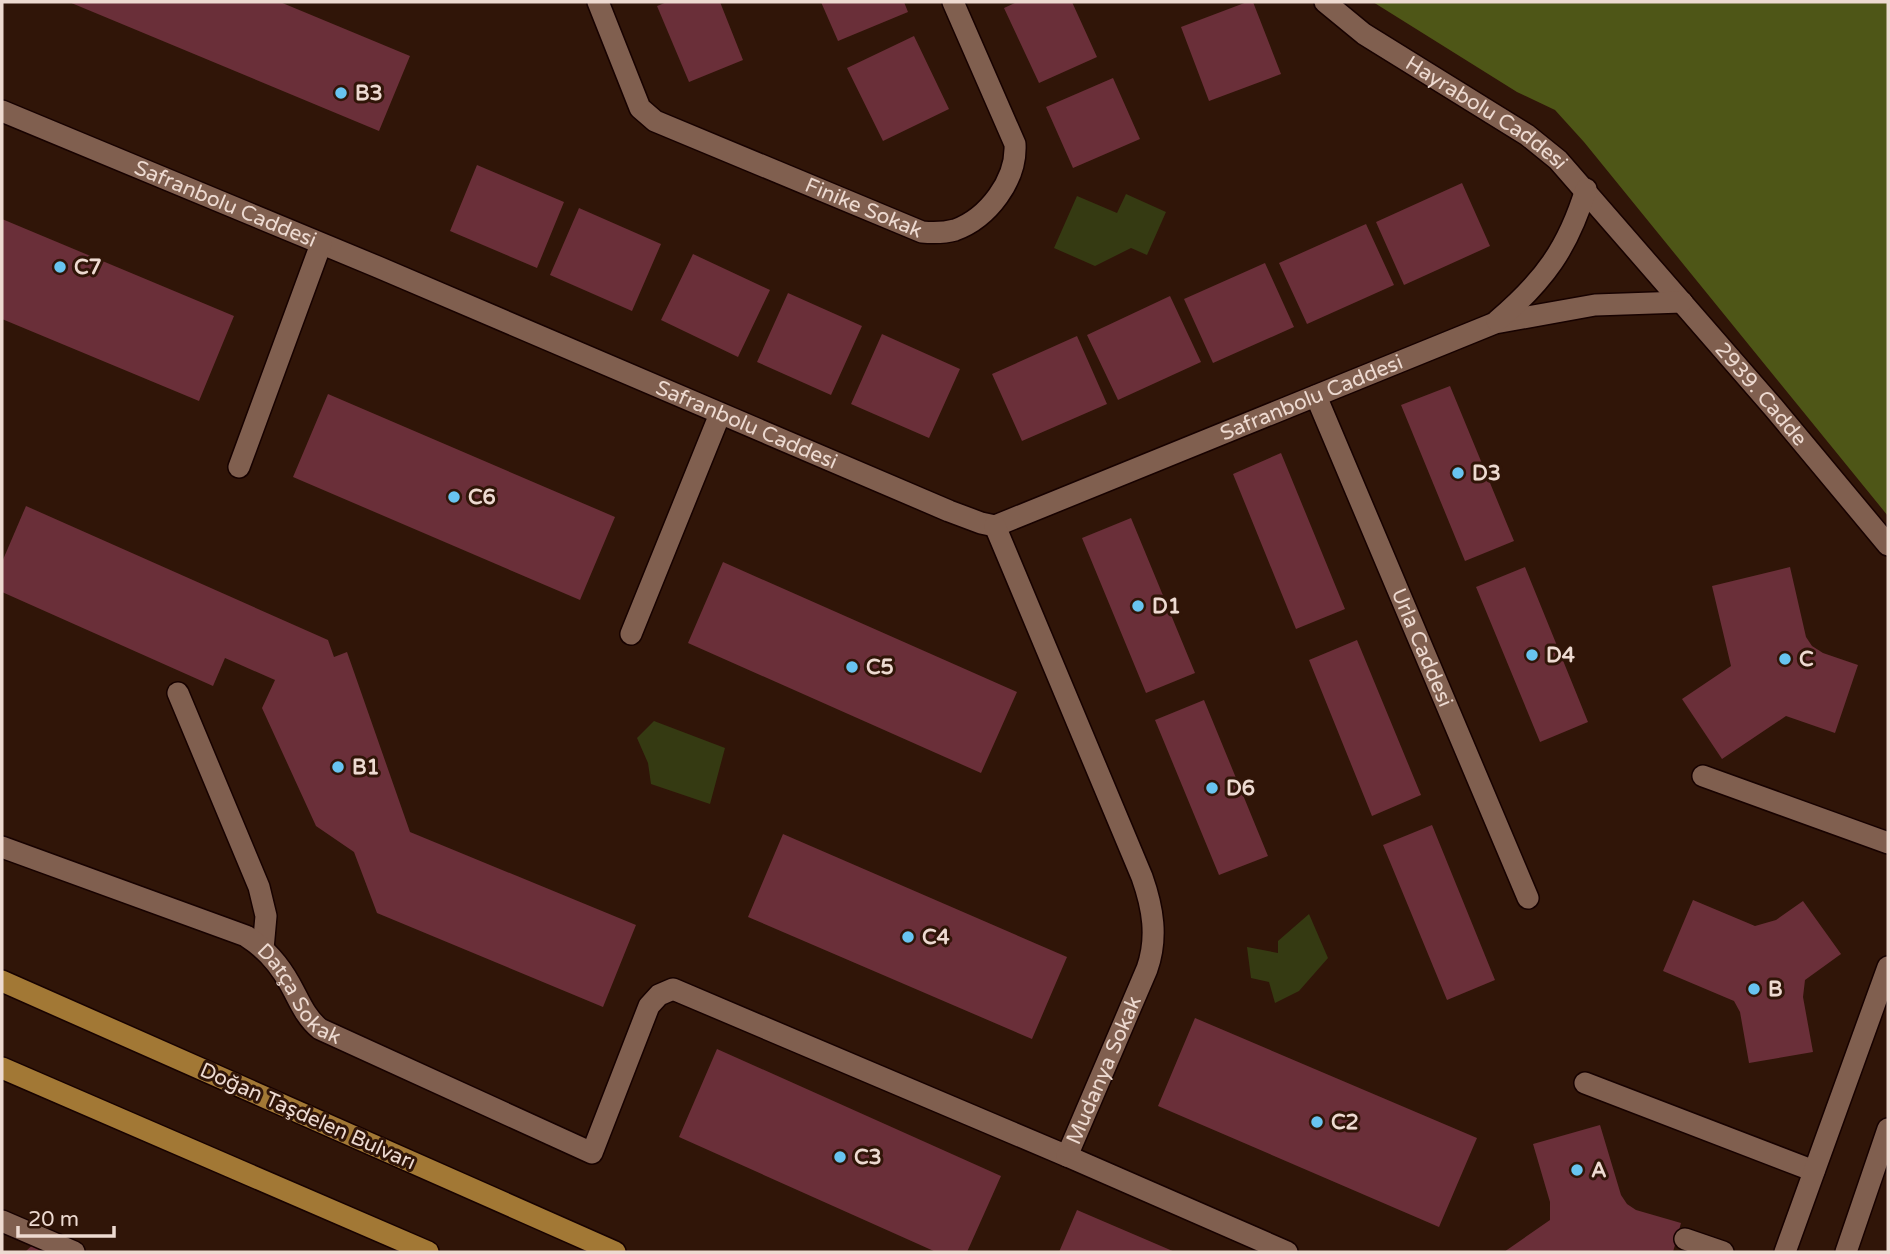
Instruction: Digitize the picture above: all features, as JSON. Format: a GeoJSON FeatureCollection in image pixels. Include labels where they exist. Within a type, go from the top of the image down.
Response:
{"type":"FeatureCollection","features":[{"type":"Feature","properties":{"kind":"main road","name":"Doğan Taşdelen Bulvarı"},"geometry":{"type":"LineString","coordinates":[[2,981],[615,1252]]}},
{"type":"Feature","properties":{"kind":"main road"},"geometry":{"type":"LineString","coordinates":[[2,1068],[428,1252]]}},
{"type":"Feature","properties":{"kind":"street","name":"Finike Sokak"},"geometry":{"type":"LineString","coordinates":[[598,2],[640,108],[655,121],[922,232],[934,233],[955,230],[990,206],[1001,192],[1015,150],[953,2]]}},
{"type":"Feature","properties":{"kind":"street","name":"Hayrabolu Caddesi"},"geometry":{"type":"LineString","coordinates":[[1325,2],[1364,34],[1527,135],[1558,160],[1632,242]]}},
{"type":"Feature","properties":{"kind":"street","name":"Safranbolu Caddesi"},"geometry":{"type":"LineString","coordinates":[[2,111],[966,518],[995,526],[1495,323],[1595,305],[1682,302]]}},
{"type":"Feature","properties":{"kind":"street","name":"Safranbolu Caddesi"},"geometry":{"type":"LineString","coordinates":[[1495,323],[1545,275],[1570,231],[1586,189]]}},
{"type":"Feature","properties":{"kind":"street","name":"2939. Cadde"},"geometry":{"type":"LineString","coordinates":[[1632,242],[1888,545]]}},
{"type":"Feature","properties":{"kind":"street"},"geometry":{"type":"LineString","coordinates":[[239,467],[321,244]]}},
{"type":"Feature","properties":{"kind":"street","name":"Urla Caddesi"},"geometry":{"type":"LineString","coordinates":[[1316,396],[1528,898]]}},
{"type":"Feature","properties":{"kind":"street"},"geometry":{"type":"LineString","coordinates":[[631,634],[720,414]]}},
{"type":"Feature","properties":{"kind":"street","name":"Mudanya Sokak"},"geometry":{"type":"LineString","coordinates":[[592,1153],[649,1006],[659,995],[673,989],[1067,1156],[1147,970],[1153,943],[1153,919],[1142,877],[995,526]]}},
{"type":"Feature","properties":{"kind":"street"},"geometry":{"type":"LineString","coordinates":[[178,693],[261,893],[266,924],[263,949]]}},
{"type":"Feature","properties":{"kind":"street"},"geometry":{"type":"LineString","coordinates":[[1703,776],[1888,843]]}},
{"type":"Feature","properties":{"kind":"street","name":"Datça Sokak"},"geometry":{"type":"LineString","coordinates":[[2,847],[246,936],[278,964],[310,1020],[320,1029],[592,1153]]}},
{"type":"Feature","properties":{"kind":"street"},"geometry":{"type":"LineString","coordinates":[[1785,1252],[1814,1171],[1882,1004],[1888,967]]}},
{"type":"Feature","properties":{"kind":"street"},"geometry":{"type":"LineString","coordinates":[[1585,1083],[1814,1171]]}},
{"type":"Feature","properties":{"kind":"street"},"geometry":{"type":"LineString","coordinates":[[1846,1252],[1888,1129]]}},
{"type":"Feature","properties":{"kind":"street"},"geometry":{"type":"LineString","coordinates":[[1067,1156],[1287,1252]]}},
{"type":"Feature","properties":{"kind":"street"},"geometry":{"type":"LineString","coordinates":[[2,1221],[74,1252]]}},
{"type":"Feature","properties":{"kind":"street"},"geometry":{"type":"LineString","coordinates":[[1685,1239],[1723,1252]]}},
{"type":"Feature","properties":{"kind":"green space"},"geometry":{"type":"Polygon","coordinates":[[[1373,2],[1888,2],[1888,516],[1584,142],[1555,110],[1517,92],[1373,2]]]}},
{"type":"Feature","properties":{"kind":"green space"},"geometry":{"type":"Polygon","coordinates":[[[1126,194],[1166,212],[1147,255],[1131,248],[1095,266],[1054,248],[1077,196],[1117,213],[1126,194]]]}},
{"type":"Feature","properties":{"kind":"green space"},"geometry":{"type":"Polygon","coordinates":[[[654,721],[725,748],[710,804],[651,784],[648,763],[637,738],[654,721]]]}},
{"type":"Feature","properties":{"kind":"green space"},"geometry":{"type":"Polygon","coordinates":[[[1309,914],[1328,958],[1299,991],[1275,1003],[1269,982],[1251,978],[1247,947],[1278,953],[1278,941],[1309,914]]]}},
{"type":"Feature","properties":{"kind":"building","name":"B3"},"geometry":{"type":"Polygon","coordinates":[[[69,2],[280,2],[410,56],[379,131],[69,2]]]}},
{"type":"Feature","properties":{"kind":"building"},"geometry":{"type":"Polygon","coordinates":[[[667,2],[720,2],[743,60],[689,82],[657,6],[667,2]]]}},
{"type":"Feature","properties":{"kind":"building"},"geometry":{"type":"Polygon","coordinates":[[[821,2],[904,2],[908,12],[838,41],[821,2]]]}},
{"type":"Feature","properties":{"kind":"building"},"geometry":{"type":"Polygon","coordinates":[[[1017,2],[1072,2],[1097,57],[1039,83],[1004,8],[1017,2]]]}},
{"type":"Feature","properties":{"kind":"building"},"geometry":{"type":"Polygon","coordinates":[[[1253,2],[1281,74],[1209,101],[1181,27],[1253,2]]]}},
{"type":"Feature","properties":{"kind":"building"},"geometry":{"type":"Polygon","coordinates":[[[914,36],[949,109],[883,141],[847,68],[914,36]]]}},
{"type":"Feature","properties":{"kind":"building"},"geometry":{"type":"Polygon","coordinates":[[[1113,78],[1140,139],[1073,168],[1046,107],[1113,78]]]}},
{"type":"Feature","properties":{"kind":"building"},"geometry":{"type":"Polygon","coordinates":[[[477,165],[564,202],[537,268],[450,231],[477,165]]]}},
{"type":"Feature","properties":{"kind":"building"},"geometry":{"type":"Polygon","coordinates":[[[1462,183],[1490,246],[1404,285],[1376,222],[1462,183]]]}},
{"type":"Feature","properties":{"kind":"building"},"geometry":{"type":"Polygon","coordinates":[[[579,208],[661,244],[632,311],[550,275],[579,208]]]}},
{"type":"Feature","properties":{"kind":"building","name":"C7"},"geometry":{"type":"Polygon","coordinates":[[[2,219],[234,316],[199,401],[2,319],[2,219]]]}},
{"type":"Feature","properties":{"kind":"building"},"geometry":{"type":"Polygon","coordinates":[[[1366,224],[1394,285],[1307,324],[1279,263],[1366,224]]]}},
{"type":"Feature","properties":{"kind":"building"},"geometry":{"type":"Polygon","coordinates":[[[693,254],[770,290],[738,357],[661,320],[693,254]]]}},
{"type":"Feature","properties":{"kind":"building"},"geometry":{"type":"Polygon","coordinates":[[[1265,263],[1294,327],[1213,363],[1184,299],[1265,263]]]}},
{"type":"Feature","properties":{"kind":"building"},"geometry":{"type":"Polygon","coordinates":[[[788,293],[862,326],[831,395],[757,362],[788,293]]]}},
{"type":"Feature","properties":{"kind":"building"},"geometry":{"type":"Polygon","coordinates":[[[1170,296],[1201,362],[1118,400],[1087,335],[1170,296]]]}},
{"type":"Feature","properties":{"kind":"building"},"geometry":{"type":"Polygon","coordinates":[[[882,334],[960,369],[929,438],[851,404],[882,334]]]}},
{"type":"Feature","properties":{"kind":"building"},"geometry":{"type":"Polygon","coordinates":[[[1077,336],[1107,404],[1022,441],[992,374],[1077,336]]]}},
{"type":"Feature","properties":{"kind":"building","name":"D3"},"geometry":{"type":"Polygon","coordinates":[[[1450,386],[1514,541],[1465,561],[1401,405],[1450,386]]]}},
{"type":"Feature","properties":{"kind":"building","name":"C6"},"geometry":{"type":"Polygon","coordinates":[[[328,394],[615,517],[580,600],[293,477],[328,394]]]}},
{"type":"Feature","properties":{"kind":"building"},"geometry":{"type":"Polygon","coordinates":[[[1281,453],[1345,609],[1296,629],[1233,474],[1281,453]]]}},
{"type":"Feature","properties":{"kind":"building","name":"B1"},"geometry":{"type":"Polygon","coordinates":[[[26,506],[328,640],[334,657],[347,652],[410,832],[636,925],[603,1007],[377,913],[354,852],[316,826],[262,708],[275,680],[225,658],[213,686],[2,592],[2,562],[26,506]]]}},
{"type":"Feature","properties":{"kind":"building","name":"D1"},"geometry":{"type":"Polygon","coordinates":[[[1131,518],[1195,673],[1146,693],[1082,538],[1131,518]]]}},
{"type":"Feature","properties":{"kind":"building","name":"C5"},"geometry":{"type":"Polygon","coordinates":[[[723,562],[1017,692],[981,773],[688,643],[723,562]]]}},
{"type":"Feature","properties":{"kind":"building","name":"D4"},"geometry":{"type":"Polygon","coordinates":[[[1525,567],[1588,722],[1540,742],[1476,587],[1525,567]]]}},
{"type":"Feature","properties":{"kind":"building","name":"C"},"geometry":{"type":"Polygon","coordinates":[[[1790,567],[1806,637],[1812,646],[1823,653],[1858,665],[1835,733],[1786,716],[1722,759],[1682,699],[1731,666],[1712,586],[1790,567]]]}},
{"type":"Feature","properties":{"kind":"building"},"geometry":{"type":"Polygon","coordinates":[[[1357,640],[1421,795],[1372,816],[1309,660],[1357,640]]]}},
{"type":"Feature","properties":{"kind":"building","name":"D6"},"geometry":{"type":"Polygon","coordinates":[[[1204,700],[1268,856],[1219,875],[1155,720],[1204,700]]]}},
{"type":"Feature","properties":{"kind":"building"},"geometry":{"type":"Polygon","coordinates":[[[1432,825],[1495,980],[1447,1000],[1383,845],[1432,825]]]}},
{"type":"Feature","properties":{"kind":"building","name":"C4"},"geometry":{"type":"Polygon","coordinates":[[[783,834],[1067,957],[1032,1039],[748,917],[783,834]]]}},
{"type":"Feature","properties":{"kind":"building","name":"B"},"geometry":{"type":"Polygon","coordinates":[[[1693,900],[1755,926],[1776,920],[1803,901],[1841,954],[1805,980],[1803,997],[1813,1052],[1749,1063],[1740,1012],[1734,1001],[1663,971],[1693,900]]]}},
{"type":"Feature","properties":{"kind":"building","name":"C2"},"geometry":{"type":"Polygon","coordinates":[[[1195,1018],[1477,1138],[1439,1227],[1158,1106],[1195,1018]]]}},
{"type":"Feature","properties":{"kind":"building","name":"C3"},"geometry":{"type":"Polygon","coordinates":[[[717,1049],[1001,1176],[967,1252],[936,1252],[679,1137],[717,1049]]]}},
{"type":"Feature","properties":{"kind":"building","name":"A"},"geometry":{"type":"Polygon","coordinates":[[[1600,1125],[1621,1195],[1627,1204],[1636,1210],[1681,1223],[1673,1252],[1504,1252],[1550,1220],[1550,1202],[1533,1144],[1600,1125]]]}},
{"type":"Feature","properties":{"kind":"building"},"geometry":{"type":"Polygon","coordinates":[[[1077,1210],[1175,1252],[1059,1252],[1077,1210]]]}},
{"type":"Feature","properties":{"kind":"building"},"geometry":{"type":"Polygon","coordinates":[[[39,1239],[51,1252],[25,1252],[39,1239]]]}},
{"type":"Feature","properties":{"kind":"place","name":"B3"},"geometry":{"type":"Point","coordinates":[341,93]}},
{"type":"Feature","properties":{"kind":"place","name":"C7"},"geometry":{"type":"Point","coordinates":[60,267]}},
{"type":"Feature","properties":{"kind":"place","name":"D3"},"geometry":{"type":"Point","coordinates":[1458,473]}},
{"type":"Feature","properties":{"kind":"place","name":"C6"},"geometry":{"type":"Point","coordinates":[454,497]}},
{"type":"Feature","properties":{"kind":"place","name":"D1"},"geometry":{"type":"Point","coordinates":[1138,606]}},
{"type":"Feature","properties":{"kind":"place","name":"D4"},"geometry":{"type":"Point","coordinates":[1532,655]}},
{"type":"Feature","properties":{"kind":"place","name":"C"},"geometry":{"type":"Point","coordinates":[1785,659]}},
{"type":"Feature","properties":{"kind":"place","name":"C5"},"geometry":{"type":"Point","coordinates":[852,667]}},
{"type":"Feature","properties":{"kind":"place","name":"B1"},"geometry":{"type":"Point","coordinates":[338,767]}},
{"type":"Feature","properties":{"kind":"place","name":"D6"},"geometry":{"type":"Point","coordinates":[1212,788]}},
{"type":"Feature","properties":{"kind":"place","name":"C4"},"geometry":{"type":"Point","coordinates":[908,937]}},
{"type":"Feature","properties":{"kind":"place","name":"B"},"geometry":{"type":"Point","coordinates":[1754,989]}},
{"type":"Feature","properties":{"kind":"place","name":"C2"},"geometry":{"type":"Point","coordinates":[1317,1122]}},
{"type":"Feature","properties":{"kind":"place","name":"C3"},"geometry":{"type":"Point","coordinates":[840,1157]}},
{"type":"Feature","properties":{"kind":"place","name":"A"},"geometry":{"type":"Point","coordinates":[1577,1170]}}]}
